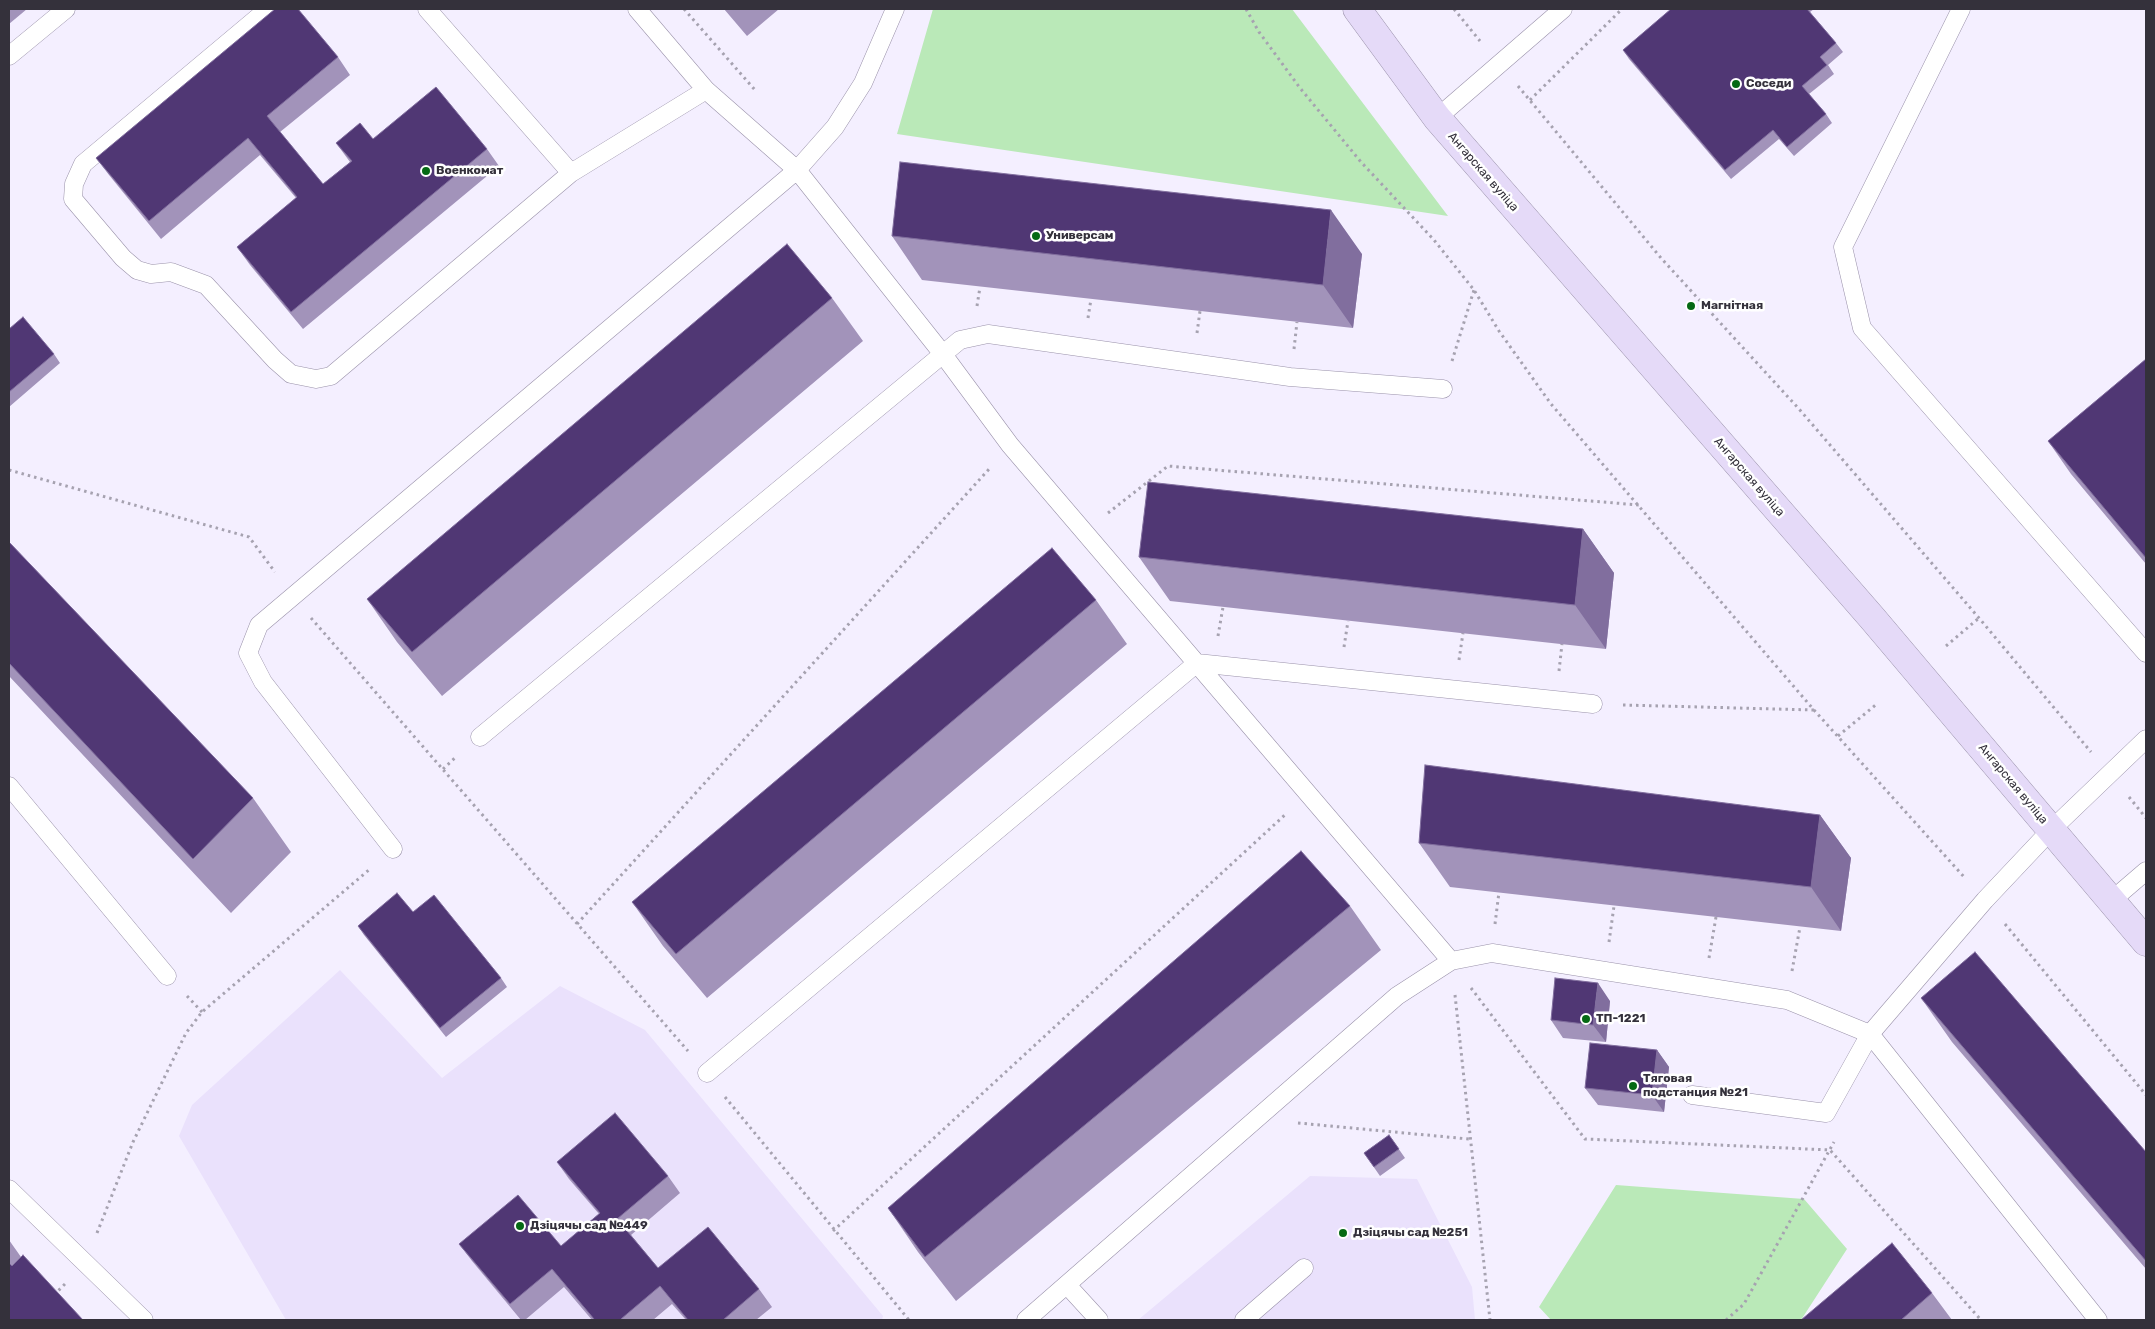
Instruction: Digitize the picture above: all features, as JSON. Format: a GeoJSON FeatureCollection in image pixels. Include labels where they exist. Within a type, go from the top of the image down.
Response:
{"type":"FeatureCollection","features":[{"type":"Feature","properties":{"kind":"main road","name":"Ангарская вуліца"},"geometry":{"type":"LineString","coordinates":[[1357,9],[1437,118],[1873,619],[2146,942]]}},
{"type":"Feature","properties":{"kind":"lane"},"geometry":{"type":"LineString","coordinates":[[9,56],[66,9]]}},
{"type":"Feature","properties":{"kind":"lane"},"geometry":{"type":"LineString","coordinates":[[268,9],[83,164],[74,184],[73,199],[124,258],[137,270],[151,274],[171,272],[206,285],[275,360],[291,374],[316,379],[331,376],[571,173],[706,90]]}},
{"type":"Feature","properties":{"kind":"lane"},"geometry":{"type":"LineString","coordinates":[[427,9],[571,173]]}},
{"type":"Feature","properties":{"kind":"lane"},"geometry":{"type":"LineString","coordinates":[[637,9],[706,90],[797,170],[942,353],[1010,445],[1451,961]]}},
{"type":"Feature","properties":{"kind":"lane"},"geometry":{"type":"LineString","coordinates":[[394,849],[263,682],[248,652],[260,625],[797,170],[835,127],[863,83],[895,9]]}},
{"type":"Feature","properties":{"kind":"lane"},"geometry":{"type":"LineString","coordinates":[[1437,118],[1563,9]]}},
{"type":"Feature","properties":{"kind":"lane"},"geometry":{"type":"LineString","coordinates":[[1960,9],[1843,247],[1862,328],[2146,653]]}},
{"type":"Feature","properties":{"kind":"lane"},"geometry":{"type":"LineString","coordinates":[[480,737],[960,340],[988,334],[1290,377],[1443,389]]}},
{"type":"Feature","properties":{"kind":"lane"},"geometry":{"type":"LineString","coordinates":[[707,1074],[1197,663],[1593,704]]}},
{"type":"Feature","properties":{"kind":"lane"},"geometry":{"type":"LineString","coordinates":[[1692,1096],[1826,1113],[1870,1034],[1985,900],[2108,773],[2146,740]]}},
{"type":"Feature","properties":{"kind":"lane"},"geometry":{"type":"LineString","coordinates":[[9,786],[167,976]]}},
{"type":"Feature","properties":{"kind":"lane"},"geometry":{"type":"LineString","coordinates":[[2111,901],[2146,871]]}},
{"type":"Feature","properties":{"kind":"lane"},"geometry":{"type":"LineString","coordinates":[[1026,1320],[1397,996],[1451,961],[1492,953],[1786,1000],[1870,1034],[2098,1320]]}},
{"type":"Feature","properties":{"kind":"lane"},"geometry":{"type":"LineString","coordinates":[[9,1189],[144,1320]]}},
{"type":"Feature","properties":{"kind":"lane"},"geometry":{"type":"LineString","coordinates":[[1244,1320],[1304,1268]]}},
{"type":"Feature","properties":{"kind":"lane"},"geometry":{"type":"LineString","coordinates":[[1067,1285],[1100,1320]]}},
{"type":"Feature","properties":{"kind":"path"},"geometry":{"type":"LineString","coordinates":[[684,9],[760,96]]}},
{"type":"Feature","properties":{"kind":"path"},"geometry":{"type":"LineString","coordinates":[[1246,9],[1259,32],[1305,94],[1361,162],[1434,240],[1474,290],[1499,331],[1551,404],[1814,710],[1838,736],[1878,703]]}},
{"type":"Feature","properties":{"kind":"path"},"geometry":{"type":"LineString","coordinates":[[1454,9],[1661,258],[1799,409],[1979,618],[2146,818]]}},
{"type":"Feature","properties":{"kind":"path"},"geometry":{"type":"LineString","coordinates":[[1530,100],[1622,9]]}},
{"type":"Feature","properties":{"kind":"path"},"geometry":{"type":"LineString","coordinates":[[1443,389],[1474,290]]}},
{"type":"Feature","properties":{"kind":"path"},"geometry":{"type":"LineString","coordinates":[[577,924],[1010,445]]}},
{"type":"Feature","properties":{"kind":"path"},"geometry":{"type":"LineString","coordinates":[[1084,532],[1168,466],[1639,505]]}},
{"type":"Feature","properties":{"kind":"path"},"geometry":{"type":"LineString","coordinates":[[9,470],[249,537],[293,597],[707,1074],[909,1320]]}},
{"type":"Feature","properties":{"kind":"path"},"geometry":{"type":"LineString","coordinates":[[1946,646],[1979,618]]}},
{"type":"Feature","properties":{"kind":"path"},"geometry":{"type":"LineString","coordinates":[[1593,704],[1814,710]]}},
{"type":"Feature","properties":{"kind":"path"},"geometry":{"type":"LineString","coordinates":[[834,1231],[1308,793]]}},
{"type":"Feature","properties":{"kind":"path"},"geometry":{"type":"LineString","coordinates":[[53,1296],[85,1264],[133,1142],[186,1033],[202,1012],[394,849]]}},
{"type":"Feature","properties":{"kind":"path"},"geometry":{"type":"LineString","coordinates":[[1606,971],[1614,906]]}},
{"type":"Feature","properties":{"kind":"path"},"geometry":{"type":"LineString","coordinates":[[1704,987],[1716,917]]}},
{"type":"Feature","properties":{"kind":"path"},"geometry":{"type":"LineString","coordinates":[[1786,1000],[1800,927]]}},
{"type":"Feature","properties":{"kind":"path"},"geometry":{"type":"LineString","coordinates":[[1451,961],[1490,1320]]}},
{"type":"Feature","properties":{"kind":"path"},"geometry":{"type":"LineString","coordinates":[[1451,961],[1585,1139],[1830,1150],[1982,1320]]}},
{"type":"Feature","properties":{"kind":"path"},"geometry":{"type":"LineString","coordinates":[[1258,1119],[1469,1139]]}},
{"type":"Feature","properties":{"kind":"path"},"geometry":{"type":"LineString","coordinates":[[1726,1320],[1744,1304],[1838,1133]]}},
{"type":"Feature","properties":{"kind":"shaded area","name":"Дзіцячы сад №449"},"geometry":{"type":"Polygon","coordinates":[[[340,970],[442,1078],[560,986],[645,1030],[883,1316],[882,1320],[286,1320],[179,1136],[192,1105],[340,970]]]}},
{"type":"Feature","properties":{"kind":"shaded area","name":"Дзіцячы сад №251"},"geometry":{"type":"Polygon","coordinates":[[[1310,1176],[1417,1179],[1472,1287],[1475,1320],[1138,1320],[1310,1176]]]}},
{"type":"Feature","properties":{"kind":"green space"},"geometry":{"type":"Polygon","coordinates":[[[933,9],[1292,9],[1448,216],[897,134],[933,9]]]}},
{"type":"Feature","properties":{"kind":"green space"},"geometry":{"type":"Polygon","coordinates":[[[1616,1185],[1804,1199],[1847,1249],[1801,1320],[1551,1320],[1539,1307],[1616,1185]]]}},
{"type":"Feature","properties":{"kind":"building","name":"Военкомат"},"geometry":{"type":"Polygon","coordinates":[[[275,9],[298,9],[338,57],[267,116],[323,184],[352,161],[336,143],[360,123],[373,139],[436,87],[487,149],[291,312],[237,247],[297,197],[248,138],[149,221],[96,158],[275,9]]]}},
{"type":"Feature","properties":{"kind":"building","name":"Соседи"},"geometry":{"type":"Polygon","coordinates":[[[1671,9],[1807,9],[1836,43],[1820,57],[1827,65],[1802,86],[1826,114],[1787,147],[1773,130],[1725,170],[1623,50],[1671,9]]]}},
{"type":"Feature","properties":{"kind":"building"},"geometry":{"type":"Polygon","coordinates":[[[900,162],[1331,210],[1323,285],[892,236],[900,162]]]}},
{"type":"Feature","properties":{"kind":"building"},"geometry":{"type":"Polygon","coordinates":[[[787,244],[832,298],[412,652],[367,599],[787,244]]]}},
{"type":"Feature","properties":{"kind":"building"},"geometry":{"type":"Polygon","coordinates":[[[23,317],[54,354],[9,392],[9,329],[23,317]]]}},
{"type":"Feature","properties":{"kind":"building"},"geometry":{"type":"Polygon","coordinates":[[[2146,359],[2146,558],[2048,441],[2146,359]]]}},
{"type":"Feature","properties":{"kind":"building"},"geometry":{"type":"Polygon","coordinates":[[[1148,482],[1583,529],[1575,605],[1139,557],[1148,482]]]}},
{"type":"Feature","properties":{"kind":"building"},"geometry":{"type":"Polygon","coordinates":[[[9,542],[253,798],[193,859],[9,663],[9,542]]]}},
{"type":"Feature","properties":{"kind":"building"},"geometry":{"type":"Polygon","coordinates":[[[1052,548],[1096,600],[676,954],[632,902],[1052,548]]]}},
{"type":"Feature","properties":{"kind":"building"},"geometry":{"type":"Polygon","coordinates":[[[1425,765],[1820,815],[1811,887],[1419,843],[1425,765]]]}},
{"type":"Feature","properties":{"kind":"building"},"geometry":{"type":"Polygon","coordinates":[[[1301,851],[1350,906],[925,1257],[888,1208],[1301,851]]]}},
{"type":"Feature","properties":{"kind":"building"},"geometry":{"type":"Polygon","coordinates":[[[397,893],[413,912],[434,895],[501,978],[440,1028],[358,926],[397,893]]]}},
{"type":"Feature","properties":{"kind":"building"},"geometry":{"type":"Polygon","coordinates":[[[1975,952],[2146,1152],[2146,1261],[1921,998],[1975,952]]]}},
{"type":"Feature","properties":{"kind":"building"},"geometry":{"type":"Polygon","coordinates":[[[1555,978],[1598,983],[1593,1025],[1551,1020],[1555,978]]]}},
{"type":"Feature","properties":{"kind":"building"},"geometry":{"type":"Polygon","coordinates":[[[1590,1043],[1657,1050],[1652,1095],[1585,1088],[1590,1043]]]}},
{"type":"Feature","properties":{"kind":"building"},"geometry":{"type":"Polygon","coordinates":[[[615,1113],[668,1176],[617,1219],[658,1268],[708,1227],[759,1289],[723,1320],[688,1320],[660,1286],[622,1320],[593,1320],[552,1269],[510,1304],[459,1244],[518,1195],[561,1246],[600,1213],[557,1162],[615,1113]]]}},
{"type":"Feature","properties":{"kind":"building"},"geometry":{"type":"Polygon","coordinates":[[[1389,1135],[1399,1149],[1374,1167],[1364,1153],[1389,1135]]]}},
{"type":"Feature","properties":{"kind":"building"},"geometry":{"type":"Polygon","coordinates":[[[1892,1243],[1932,1293],[1901,1320],[1801,1320],[1892,1243]]]}},
{"type":"Feature","properties":{"kind":"building"},"geometry":{"type":"Polygon","coordinates":[[[23,1255],[83,1320],[9,1320],[9,1263],[12,1266],[23,1255]]]}},
{"type":"Feature","properties":{"kind":"place","name":"Соседи"},"geometry":{"type":"Point","coordinates":[1736,84]}},
{"type":"Feature","properties":{"kind":"place","name":"Военкомат"},"geometry":{"type":"Point","coordinates":[426,171]}},
{"type":"Feature","properties":{"kind":"place","name":"Универсам"},"geometry":{"type":"Point","coordinates":[1036,236]}},
{"type":"Feature","properties":{"kind":"place","name":"Магнітная"},"geometry":{"type":"Point","coordinates":[1691,306]}},
{"type":"Feature","properties":{"kind":"place","name":"ТП-1221"},"geometry":{"type":"Point","coordinates":[1586,1019]}},
{"type":"Feature","properties":{"kind":"place","name":"Тяговая подстанция №21"},"geometry":{"type":"Point","coordinates":[1633,1086]}},
{"type":"Feature","properties":{"kind":"place","name":"Дзіцячы сад №449"},"geometry":{"type":"Point","coordinates":[520,1226]}},
{"type":"Feature","properties":{"kind":"place","name":"Дзіцячы сад №251"},"geometry":{"type":"Point","coordinates":[1343,1233]}}]}
